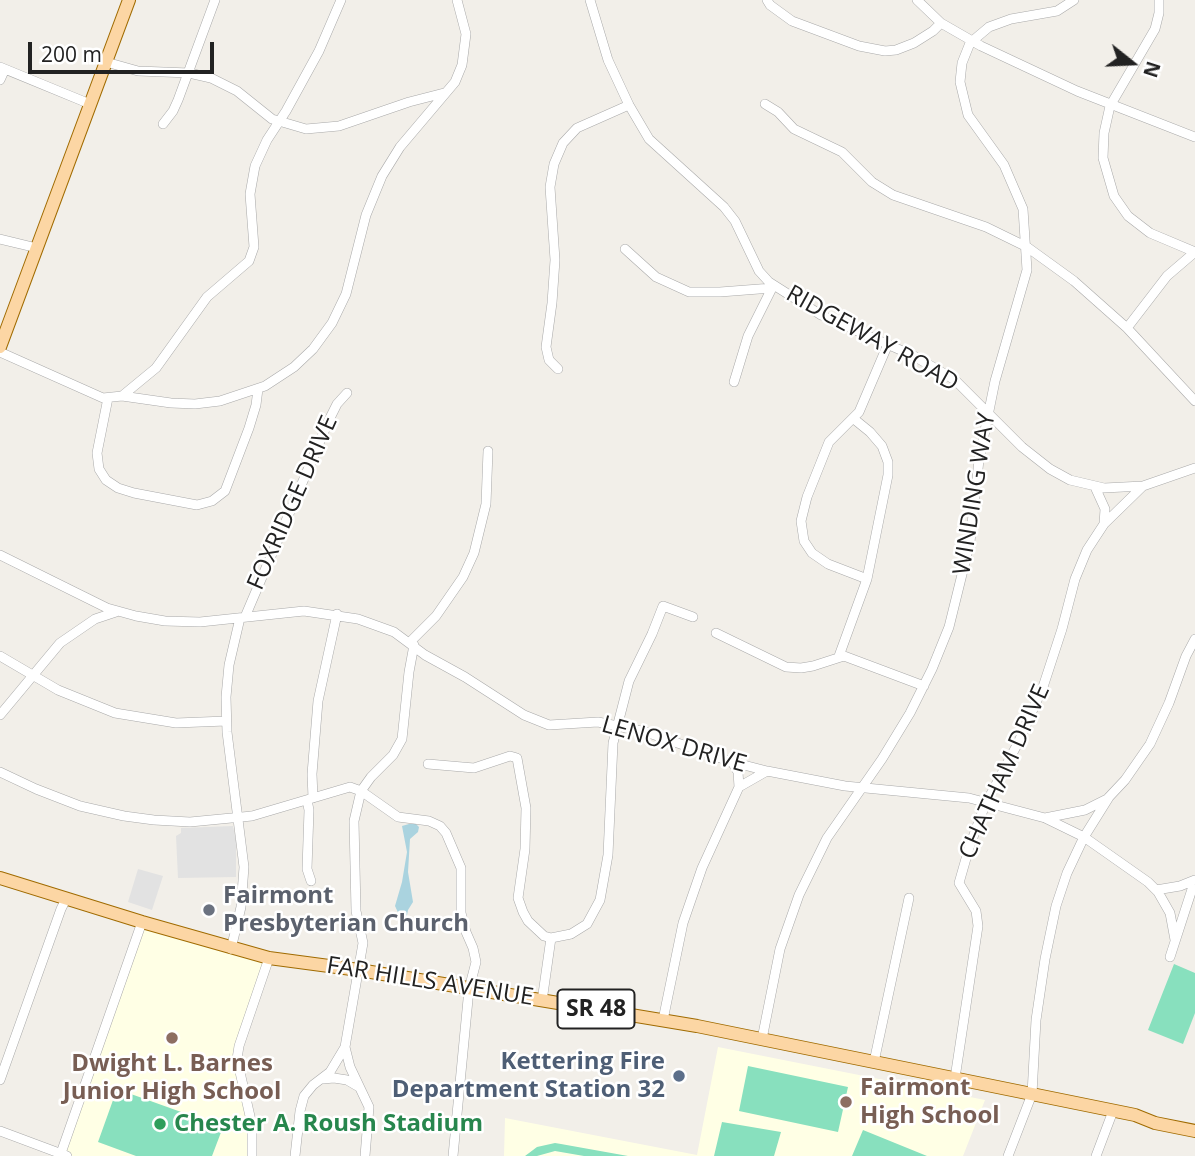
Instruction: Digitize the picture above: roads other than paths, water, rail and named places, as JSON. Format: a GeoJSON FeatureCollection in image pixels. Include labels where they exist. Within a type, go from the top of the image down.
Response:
{"type":"FeatureCollection","features":[{"type":"Feature","properties":{"kind":"main road"},"geometry":{"type":"LineString","coordinates":[[0,350],[129,0]]}},
{"type":"Feature","properties":{"kind":"main road","name":"FAR HILLS AVENUE"},"geometry":{"type":"LineString","coordinates":[[0,878],[231,949],[269,958],[359,970],[663,1020],[1032,1094],[1195,1131]]}},
{"type":"Feature","properties":{"kind":"street"},"geometry":{"type":"LineString","coordinates":[[163,124],[173,111],[189,73],[215,0]]}},
{"type":"Feature","properties":{"kind":"street"},"geometry":{"type":"LineString","coordinates":[[122,397],[156,368],[207,298],[249,261],[254,247],[250,206],[251,180],[259,156],[319,51],[341,0]]}},
{"type":"Feature","properties":{"kind":"street"},"geometry":{"type":"LineString","coordinates":[[0,350],[95,396],[108,398],[195,404],[220,401],[258,389],[277,379],[308,354],[332,323],[346,294],[366,215],[382,176],[400,147],[458,76],[467,46],[465,22],[457,0]]}},
{"type":"Feature","properties":{"kind":"street","name":"RIDGEWAY ROAD"},"geometry":{"type":"LineString","coordinates":[[590,0],[601,41],[629,105],[654,145],[731,215],[759,271],[773,286],[834,322],[914,355],[955,380],[1007,434],[1050,469],[1070,480],[1096,487],[1143,486],[1195,468]]}},
{"type":"Feature","properties":{"kind":"street"},"geometry":{"type":"LineString","coordinates":[[767,0],[792,21],[859,46],[885,51],[914,43],[941,23]]}},
{"type":"Feature","properties":{"kind":"street"},"geometry":{"type":"LineString","coordinates":[[917,0],[941,23],[972,41],[1110,106],[1195,137]]}},
{"type":"Feature","properties":{"kind":"street"},"geometry":{"type":"LineString","coordinates":[[972,41],[998,23],[1048,14],[1066,7],[1074,0]]}},
{"type":"Feature","properties":{"kind":"street"},"geometry":{"type":"LineString","coordinates":[[1159,0],[1159,13],[1154,29],[1110,106],[1104,133],[1104,158],[1110,184],[1121,207],[1142,229],[1195,252]]}},
{"type":"Feature","properties":{"kind":"street","name":"WINDING WAY"},"geometry":{"type":"LineString","coordinates":[[762,1039],[780,949],[795,907],[828,838],[895,738],[924,687],[949,627],[965,571],[975,509],[979,460],[1003,353],[1024,283],[1027,247],[1023,209],[1011,177],[974,125],[964,104],[960,72],[972,41]]}},
{"type":"Feature","properties":{"kind":"street"},"geometry":{"type":"LineString","coordinates":[[106,62],[138,71],[189,73],[225,84],[249,99],[272,119],[306,129],[328,128],[444,93]]}},
{"type":"Feature","properties":{"kind":"street"},"geometry":{"type":"LineString","coordinates":[[0,80],[2,68],[90,104]]}},
{"type":"Feature","properties":{"kind":"street"},"geometry":{"type":"LineString","coordinates":[[765,104],[801,134],[842,152],[873,182],[893,195],[986,227],[1027,247],[1074,281],[1127,328],[1195,401]]}},
{"type":"Feature","properties":{"kind":"street"},"geometry":{"type":"LineString","coordinates":[[558,369],[549,360],[546,347],[555,260],[550,187],[554,164],[563,143],[578,128],[629,105]]}},
{"type":"Feature","properties":{"kind":"street"},"geometry":{"type":"LineString","coordinates":[[0,239],[37,247]]}},
{"type":"Feature","properties":{"kind":"street"},"geometry":{"type":"LineString","coordinates":[[625,249],[656,277],[689,292],[720,292],[773,286]]}},
{"type":"Feature","properties":{"kind":"street"},"geometry":{"type":"LineString","coordinates":[[1127,328],[1167,276],[1195,252]]}},
{"type":"Feature","properties":{"kind":"street"},"geometry":{"type":"LineString","coordinates":[[734,382],[748,336],[773,286]]}},
{"type":"Feature","properties":{"kind":"street"},"geometry":{"type":"LineString","coordinates":[[867,579],[819,559],[808,548],[800,525],[807,497],[829,442],[854,419],[865,403],[888,344]]}},
{"type":"Feature","properties":{"kind":"street"},"geometry":{"type":"LineString","coordinates":[[108,398],[97,453],[99,469],[106,480],[118,488],[134,493],[197,505],[212,502],[225,491],[249,428],[258,389]]}},
{"type":"Feature","properties":{"kind":"street","name":"FOXRIDGE DRIVE"},"geometry":{"type":"LineString","coordinates":[[231,949],[243,889],[243,848],[226,721],[227,683],[242,617],[308,464],[337,404],[348,393]]}},
{"type":"Feature","properties":{"kind":"street"},"geometry":{"type":"LineString","coordinates":[[839,656],[867,579],[888,466],[886,454],[877,439],[854,419]]}},
{"type":"Feature","properties":{"kind":"street"},"geometry":{"type":"LineString","coordinates":[[295,1156],[301,1102],[309,1090],[335,1065],[345,1047],[359,970],[363,938],[356,911],[356,809],[361,792],[371,777],[393,755],[402,739],[412,644],[436,616],[463,577],[474,554],[487,495],[488,451]]}},
{"type":"Feature","properties":{"kind":"street","name":"CHATHAM DRIVE"},"geometry":{"type":"LineString","coordinates":[[955,1078],[978,926],[976,911],[961,888],[959,878],[987,802],[1038,697],[1059,641],[1080,564],[1104,524],[1143,486]]}},
{"type":"Feature","properties":{"kind":"street"},"geometry":{"type":"LineString","coordinates":[[1096,487],[1104,503],[1104,524]]}},
{"type":"Feature","properties":{"kind":"street","name":"LENOX DRIVE"},"geometry":{"type":"LineString","coordinates":[[0,555],[117,612],[182,622],[295,611],[337,614],[391,630],[440,664],[541,723],[558,726],[598,722],[646,732],[732,762],[767,771],[862,788],[932,793],[987,802],[1045,818],[1084,837],[1141,876],[1156,890],[1170,913],[1175,940]]}},
{"type":"Feature","properties":{"kind":"street"},"geometry":{"type":"LineString","coordinates":[[428,764],[474,768],[515,756],[519,761],[526,808],[519,905],[528,921],[544,936],[551,938],[570,934],[587,923],[600,900],[608,855],[611,764],[616,726],[625,691],[663,606],[694,617]]}},
{"type":"Feature","properties":{"kind":"street"},"geometry":{"type":"LineString","coordinates":[[0,715],[50,654],[72,634],[95,619],[117,612]]}},
{"type":"Feature","properties":{"kind":"street"},"geometry":{"type":"LineString","coordinates":[[311,881],[307,869],[309,810],[318,701],[337,614]]}},
{"type":"Feature","properties":{"kind":"street"},"geometry":{"type":"LineString","coordinates":[[716,633],[786,667],[801,668],[839,656],[851,657],[924,687]]}},
{"type":"Feature","properties":{"kind":"street"},"geometry":{"type":"LineString","coordinates":[[1008,1156],[1032,1094],[1036,1020],[1045,959],[1062,888],[1084,837],[1109,797],[1125,780],[1150,744],[1195,639]]}},
{"type":"Feature","properties":{"kind":"street"},"geometry":{"type":"LineString","coordinates":[[0,656],[75,699],[125,715],[176,723],[226,721]]}},
{"type":"Feature","properties":{"kind":"street"},"geometry":{"type":"LineString","coordinates":[[732,762],[738,772],[740,788]]}},
{"type":"Feature","properties":{"kind":"street"},"geometry":{"type":"LineString","coordinates":[[663,1020],[676,951],[692,895],[711,848],[740,788],[767,771]]}},
{"type":"Feature","properties":{"kind":"street"},"geometry":{"type":"LineString","coordinates":[[0,772],[57,798],[124,816],[166,821],[239,818],[270,812],[350,787],[390,813],[434,822],[446,833],[461,868],[461,913],[476,962],[469,989],[453,1156]]}},
{"type":"Feature","properties":{"kind":"street","name":"LENOX DRIVE"},"geometry":{"type":"LineString","coordinates":[[1045,818],[1085,810],[1109,797]]}},
{"type":"Feature","properties":{"kind":"street"},"geometry":{"type":"LineString","coordinates":[[1156,890],[1195,880]]}},
{"type":"Feature","properties":{"kind":"street"},"geometry":{"type":"LineString","coordinates":[[1170,957],[1195,880]]}},
{"type":"Feature","properties":{"kind":"street"},"geometry":{"type":"LineString","coordinates":[[874,1062],[909,898]]}},
{"type":"Feature","properties":{"kind":"street"},"geometry":{"type":"LineString","coordinates":[[0,1080],[66,899]]}},
{"type":"Feature","properties":{"kind":"street"},"geometry":{"type":"LineString","coordinates":[[0,1130],[62,1155],[142,922]]}},
{"type":"Feature","properties":{"kind":"street"},"geometry":{"type":"LineString","coordinates":[[542,1001],[551,938]]}},
{"type":"Feature","properties":{"kind":"street"},"geometry":{"type":"LineString","coordinates":[[252,1156],[252,1125],[237,1059],[269,958]]}},
{"type":"Feature","properties":{"kind":"street"},"geometry":{"type":"LineString","coordinates":[[345,1047],[350,1067],[369,1107],[365,1156]]}},
{"type":"Feature","properties":{"kind":"street"},"geometry":{"type":"LineString","coordinates":[[321,1079],[347,1080],[359,1087]]}},
{"type":"Feature","properties":{"kind":"street"},"geometry":{"type":"LineString","coordinates":[[1096,1156],[1113,1111]]}},
{"type":"Feature","properties":{"kind":"water"},"geometry":{"type":"Polygon","coordinates":[[[409,824],[419,827],[418,832],[410,839],[408,872],[413,902],[406,920],[402,921],[395,906],[407,852],[402,826],[409,824]]]}},
{"type":"Feature","properties":{"kind":"place","name":"Fairmont Presbyterian Church"},"geometry":{"type":"Point","coordinates":[209,910]}},
{"type":"Feature","properties":{"kind":"place","name":"Dwight L. Barnes Junior High School"},"geometry":{"type":"Point","coordinates":[172,1038]}},
{"type":"Feature","properties":{"kind":"place","name":"Kettering Fire Department Station 32"},"geometry":{"type":"Point","coordinates":[679,1076]}},
{"type":"Feature","properties":{"kind":"place","name":"Fairmont High School"},"geometry":{"type":"Point","coordinates":[846,1102]}},
{"type":"Feature","properties":{"kind":"place","name":"Chester A. Roush Stadium"},"geometry":{"type":"Point","coordinates":[160,1124]}}]}
